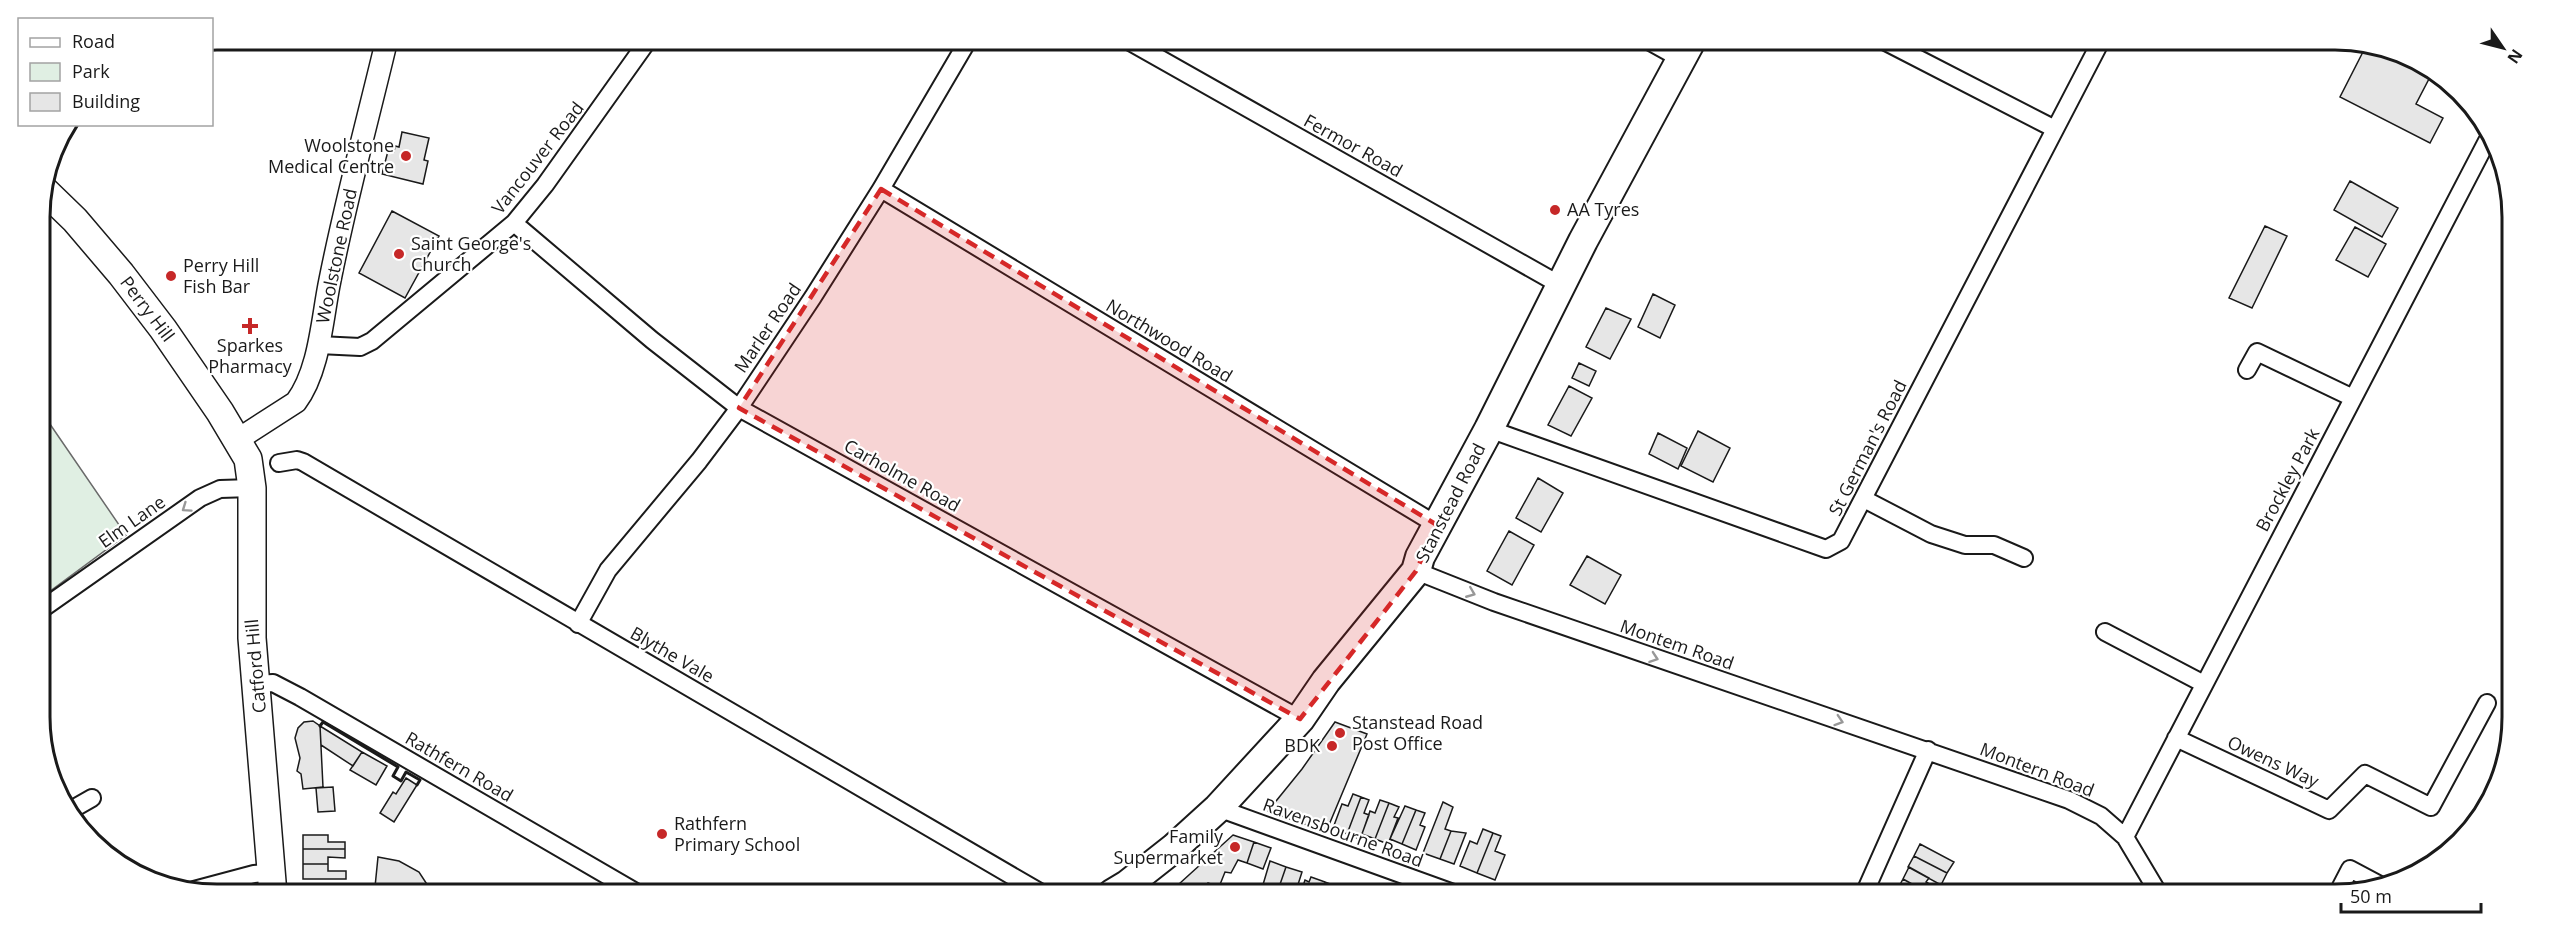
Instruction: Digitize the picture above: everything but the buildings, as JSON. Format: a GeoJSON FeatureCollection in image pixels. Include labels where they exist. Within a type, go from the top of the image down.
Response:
{"type":"FeatureCollection","features":[{"type":"Feature","properties":{"kind":"highway","name":"Stanstead Road"},"geometry":{"type":"LineString","coordinates":[[1129,884],[1174,848],[1218,808],[1300,719],[1326,681],[1416,571],[1420,557],[1489,429],[1583,241],[1687,49]]}},
{"type":"Feature","properties":{"kind":"main road","name":"Perry Hill"},"geometry":{"type":"LineString","coordinates":[[51,196],[122,274],[164,329],[237,440]]}},
{"type":"Feature","properties":{"kind":"main road","name":"Catford Hill"},"geometry":{"type":"LineString","coordinates":[[237,440],[248,459],[252,488],[251,623],[273,883]]}},
{"type":"Feature","properties":{"kind":"street"},"geometry":{"type":"LineString","coordinates":[[1900,49],[2055,129]]}},
{"type":"Feature","properties":{"kind":"street","name":"St German's Road"},"geometry":{"type":"LineString","coordinates":[[1489,429],[1826,549],[1841,541],[2097,49]]}},
{"type":"Feature","properties":{"kind":"street","name":"Woolstone Road"},"geometry":{"type":"LineString","coordinates":[[237,440],[296,402],[303,393],[319,345],[330,279],[384,50]]}},
{"type":"Feature","properties":{"kind":"street","name":"Vancouver Road"},"geometry":{"type":"LineString","coordinates":[[319,345],[360,347],[372,341],[514,223],[552,176],[641,50]]}},
{"type":"Feature","properties":{"kind":"street","name":"Marler Road"},"geometry":{"type":"LineString","coordinates":[[578,624],[608,570],[669,498],[739,408],[881,189],[963,50]]}},
{"type":"Feature","properties":{"kind":"street","name":"Fermor Road"},"geometry":{"type":"LineString","coordinates":[[1144,50],[1562,286]]}},
{"type":"Feature","properties":{"kind":"street","name":"Brockley Park"},"geometry":{"type":"LineString","coordinates":[[2125,837],[2485,145]]}},
{"type":"Feature","properties":{"kind":"street","name":"Northwood Road"},"geometry":{"type":"LineString","coordinates":[[881,189],[1437,525]]}},
{"type":"Feature","properties":{"kind":"street","name":"Carholme Road"},"geometry":{"type":"LineString","coordinates":[[514,223],[652,340],[739,408],[1300,719]]}},
{"type":"Feature","properties":{"kind":"street"},"geometry":{"type":"LineString","coordinates":[[2247,370],[2257,352],[2353,398]]}},
{"type":"Feature","properties":{"kind":"street","name":"Blythe Vale"},"geometry":{"type":"LineString","coordinates":[[279,463],[297,460],[303,462],[1025,884]]}},
{"type":"Feature","properties":{"kind":"street","name":"Elm Lane"},"geometry":{"type":"LineString","coordinates":[[49,604],[200,498],[220,489],[252,488]]}},
{"type":"Feature","properties":{"kind":"street"},"geometry":{"type":"LineString","coordinates":[[1864,499],[1931,534],[1965,545],[1994,545],[2024,558]]}},
{"type":"Feature","properties":{"kind":"street","name":"Montem Road"},"geometry":{"type":"LineString","coordinates":[[1416,571],[1527,614],[1928,750]]}},
{"type":"Feature","properties":{"kind":"street"},"geometry":{"type":"LineString","coordinates":[[2105,632],[2204,684]]}},
{"type":"Feature","properties":{"kind":"street","name":"Rathfern Road"},"geometry":{"type":"LineString","coordinates":[[257,684],[273,683],[300,697],[621,884]]}},
{"type":"Feature","properties":{"kind":"street","name":"Owens Way"},"geometry":{"type":"LineString","coordinates":[[2176,738],[2329,810],[2365,774],[2431,807],[2487,703]]}},
{"type":"Feature","properties":{"kind":"street"},"geometry":{"type":"LineString","coordinates":[[1869,883],[1928,750]]}},
{"type":"Feature","properties":{"kind":"street","name":"Montern Road"},"geometry":{"type":"LineString","coordinates":[[1928,750],[2069,800],[2101,816],[2125,837]]}},
{"type":"Feature","properties":{"kind":"street"},"geometry":{"type":"LineString","coordinates":[[77,807],[92,798]]}},
{"type":"Feature","properties":{"kind":"street","name":"Ravensbourne Road"},"geometry":{"type":"LineString","coordinates":[[1218,808],[1426,883]]}},
{"type":"Feature","properties":{"kind":"street"},"geometry":{"type":"LineString","coordinates":[[2125,837],[2152,883]]}},
{"type":"Feature","properties":{"kind":"street"},"geometry":{"type":"LineString","coordinates":[[2343,883],[2350,869],[2370,879]]}},
{"type":"Feature","properties":{"kind":"street"},"geometry":{"type":"LineString","coordinates":[[217,884],[254,874],[273,883]]}},
{"type":"Feature","properties":{"kind":"highlighted area"},"geometry":{"type":"Polygon","coordinates":[[[881,189],[1437,525],[1416,571],[1300,719],[739,408],[881,189]]]}},
{"type":"Feature","properties":{"kind":"green space"},"geometry":{"type":"Polygon","coordinates":[[[50,424],[126,535],[49,592],[50,424]]]}},
{"type":"Feature","properties":{"kind":"wall"},"geometry":{"type":"LineString","coordinates":[[320,726],[323,722],[398,767],[393,776],[401,781],[406,772],[420,780],[417,785]]}},
{"type":"Feature","properties":{"kind":"place","name":"Woolstone Medical Centre"},"geometry":{"type":"Point","coordinates":[406,156]}},
{"type":"Feature","properties":{"kind":"place","name":"AA Tyres"},"geometry":{"type":"Point","coordinates":[1555,210]}},
{"type":"Feature","properties":{"kind":"place","name":"Saint George's Church"},"geometry":{"type":"Point","coordinates":[399,254]}},
{"type":"Feature","properties":{"kind":"place","name":"Perry Hill Fish Bar"},"geometry":{"type":"Point","coordinates":[171,276]}},
{"type":"Feature","properties":{"kind":"place","name":"Sparkes Pharmacy"},"geometry":{"type":"Point","coordinates":[250,326]}},
{"type":"Feature","properties":{"kind":"place","name":"Stanstead Road Post Office"},"geometry":{"type":"Point","coordinates":[1340,733]}},
{"type":"Feature","properties":{"kind":"place","name":"BDK"},"geometry":{"type":"Point","coordinates":[1332,746]}},
{"type":"Feature","properties":{"kind":"place","name":"Rathfern Primary School"},"geometry":{"type":"Point","coordinates":[662,834]}},
{"type":"Feature","properties":{"kind":"place","name":"Family Supermarket"},"geometry":{"type":"Point","coordinates":[1235,847]}}]}
